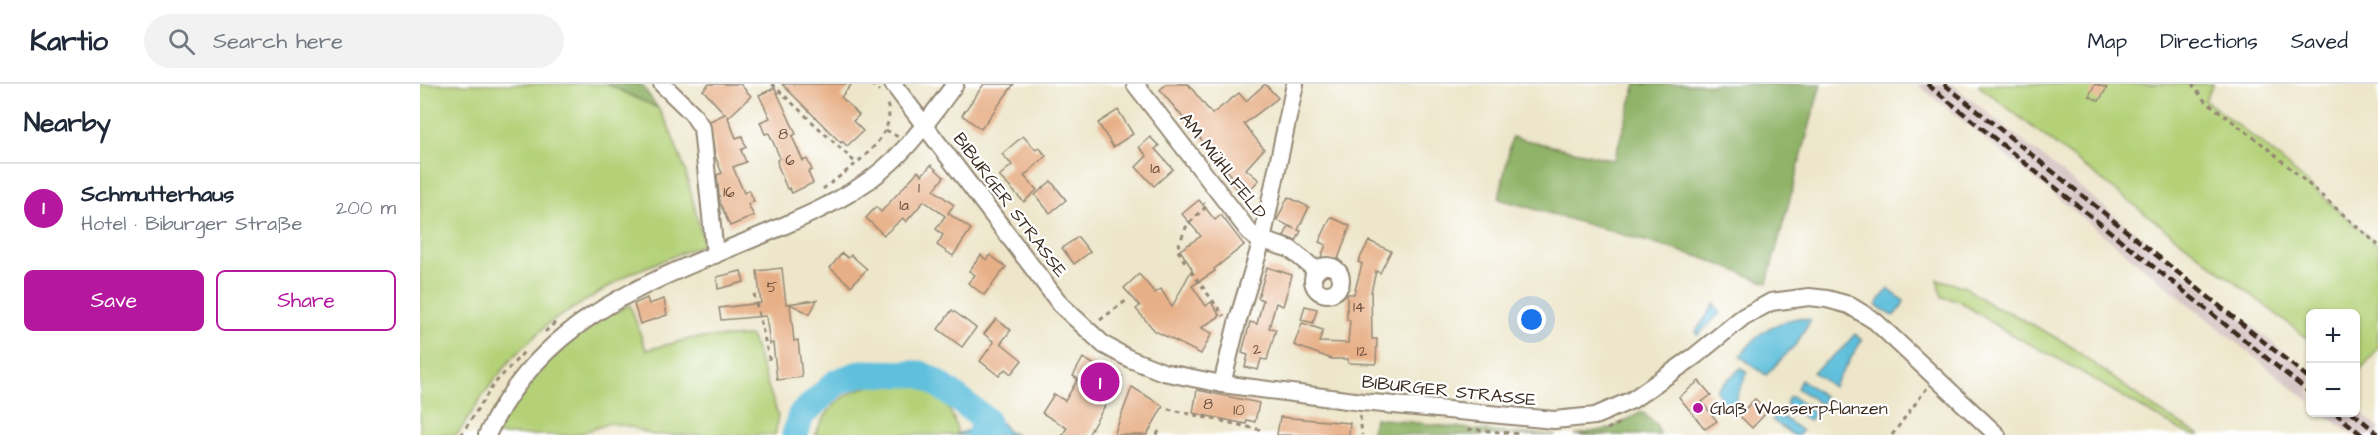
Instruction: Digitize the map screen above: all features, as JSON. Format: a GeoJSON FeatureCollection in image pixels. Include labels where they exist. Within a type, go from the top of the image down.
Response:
{"type":"FeatureCollection","features":[{"type":"Feature","properties":{"kind":"street"},"geometry":{"type":"LineString","coordinates":[[663,84],[692,112],[702,128],[715,255]]}},
{"type":"Feature","properties":{"kind":"street","name":"BIBURGER STRASSE"},"geometry":{"type":"LineString","coordinates":[[893,84],[1061,306],[1104,345],[1130,359],[1178,376],[1362,402],[1498,416],[1554,420],[1595,416],[1632,400],[1752,312],[1771,302],[1809,297],[1850,305],[1875,321],[1997,435]]}},
{"type":"Feature","properties":{"kind":"street"},"geometry":{"type":"LineString","coordinates":[[487,435],[501,408],[520,380],[568,331],[611,302],[807,215],[857,189],[889,166],[925,125],[955,84]]}},
{"type":"Feature","properties":{"kind":"street","name":"AM MÜHLFELD"},"geometry":{"type":"LineString","coordinates":[[1135,84],[1244,227],[1262,240]]}},
{"type":"Feature","properties":{"kind":"street"},"geometry":{"type":"LineString","coordinates":[[1222,384],[1237,323],[1262,240],[1295,84]]}},
{"type":"Feature","properties":{"kind":"street"},"geometry":{"type":"LineString","coordinates":[[1262,240],[1290,249],[1317,271]]}},
{"type":"Feature","properties":{"kind":"path"},"geometry":{"type":"LineString","coordinates":[[772,84],[856,163]]}},
{"type":"Feature","properties":{"kind":"path"},"geometry":{"type":"LineString","coordinates":[[871,84],[883,95],[890,110],[886,130]]}},
{"type":"Feature","properties":{"kind":"path"},"geometry":{"type":"LineString","coordinates":[[2192,84],[2204,100],[2265,146],[2378,244]]}},
{"type":"Feature","properties":{"kind":"path"},"geometry":{"type":"LineString","coordinates":[[1185,262],[1177,249],[1187,225],[1207,206],[1204,202]]}},
{"type":"Feature","properties":{"kind":"path"},"geometry":{"type":"LineString","coordinates":[[1191,271],[1222,315],[1237,323]]}},
{"type":"Feature","properties":{"kind":"path"},"geometry":{"type":"LineString","coordinates":[[754,294],[770,362]]}},
{"type":"Feature","properties":{"kind":"path"},"geometry":{"type":"LineString","coordinates":[[1086,330],[1127,300]]}},
{"type":"Feature","properties":{"kind":"path"},"geometry":{"type":"LineString","coordinates":[[1892,435],[1929,386],[1937,379]]}},
{"type":"Feature","properties":{"kind":"path"},"geometry":{"type":"LineString","coordinates":[[1168,409],[1261,430]]}},
{"type":"Feature","properties":{"kind":"path"},"geometry":{"type":"LineString","coordinates":[[1603,430],[1612,428],[1632,417]]}},
{"type":"Feature","properties":{"kind":"path"},"geometry":{"type":"LineString","coordinates":[[1157,435],[1161,428]]}},
{"type":"Feature","properties":{"kind":"shaded area"},"geometry":{"type":"Polygon","coordinates":[[[1917,84],[1952,84],[2306,370],[2306,399],[1917,84]]]}},
{"type":"Feature","properties":{"kind":"shaded area"},"geometry":{"type":"Polygon","coordinates":[[[2360,412],[2378,427],[2378,435],[2352,435],[2329,417],[2360,417],[2360,412]]]}},
{"type":"Feature","properties":{"kind":"green space"},"geometry":{"type":"Polygon","coordinates":[[[420,84],[607,84],[658,108],[668,125],[685,170],[704,244],[631,273],[549,323],[512,358],[486,391],[457,435],[420,435],[420,84]]]}},
{"type":"Feature","properties":{"kind":"green space"},"geometry":{"type":"Polygon","coordinates":[[[607,84],[641,84],[658,108],[607,84]]]}},
{"type":"Feature","properties":{"kind":"green space"},"geometry":{"type":"Polygon","coordinates":[[[1636,84],[1821,84],[1767,283],[1700,257],[1499,199],[1512,137],[1614,160],[1636,84]]]}},
{"type":"Feature","properties":{"kind":"green space"},"geometry":{"type":"Polygon","coordinates":[[[1979,84],[2213,84],[2205,100],[2265,146],[2378,245],[2378,349],[2360,370],[2360,309],[2306,309],[2306,337],[1979,84]]]}},
{"type":"Feature","properties":{"kind":"green space"},"geometry":{"type":"Polygon","coordinates":[[[1937,279],[1965,287],[1994,307],[2011,313],[2064,342],[2156,409],[2199,435],[2190,435],[2164,421],[2066,363],[2005,331],[1959,301],[1942,297],[1937,279]]]}},
{"type":"Feature","properties":{"kind":"green space"},"geometry":{"type":"Polygon","coordinates":[[[630,305],[646,350],[693,338],[751,336],[778,415],[775,435],[652,435],[632,427],[610,423],[575,435],[494,435],[528,380],[593,322],[630,305]]]}},
{"type":"Feature","properties":{"kind":"green space"},"geometry":{"type":"Polygon","coordinates":[[[917,381],[949,409],[958,435],[815,435],[833,406],[854,392],[877,385],[917,381]]]}},
{"type":"Feature","properties":{"kind":"green space"},"geometry":{"type":"Polygon","coordinates":[[[1642,412],[1656,424],[1660,435],[1575,435],[1612,428],[1642,412]]]}},
{"type":"Feature","properties":{"kind":"green space"},"geometry":{"type":"Polygon","coordinates":[[[1375,418],[1514,434],[1556,435],[1371,435],[1375,418]]]}},
{"type":"Feature","properties":{"kind":"water"},"geometry":{"type":"Polygon","coordinates":[[[1888,289],[1904,301],[1893,316],[1876,305],[1888,289]]]}},
{"type":"Feature","properties":{"kind":"water"},"geometry":{"type":"Polygon","coordinates":[[[1715,304],[1720,313],[1698,335],[1696,331],[1715,304]]]}},
{"type":"Feature","properties":{"kind":"water"},"geometry":{"type":"Polygon","coordinates":[[[1797,318],[1811,320],[1796,344],[1766,375],[1740,356],[1764,331],[1797,318]]]}},
{"type":"Feature","properties":{"kind":"water"},"geometry":{"type":"Polygon","coordinates":[[[1855,334],[1862,340],[1833,387],[1813,372],[1842,349],[1855,334]]]}},
{"type":"Feature","properties":{"kind":"water"},"geometry":{"type":"Polygon","coordinates":[[[1741,368],[1747,373],[1733,412],[1726,409],[1716,390],[1741,368]]]}},
{"type":"Feature","properties":{"kind":"water"},"geometry":{"type":"Polygon","coordinates":[[[1801,380],[1824,396],[1822,405],[1797,388],[1801,380]]]}},
{"type":"Feature","properties":{"kind":"water"},"geometry":{"type":"Polygon","coordinates":[[[1789,397],[1793,397],[1815,413],[1809,421],[1786,404],[1789,397]]]}},
{"type":"Feature","properties":{"kind":"water"},"geometry":{"type":"Polygon","coordinates":[[[965,399],[973,401],[990,418],[1002,423],[1007,431],[1016,435],[955,435],[972,429],[972,418],[965,417],[962,402],[965,399]]]}},
{"type":"Feature","properties":{"kind":"water"},"geometry":{"type":"Polygon","coordinates":[[[1777,413],[1802,431],[1799,435],[1793,435],[1772,420],[1777,413]]]}},
{"type":"Feature","properties":{"kind":"building"},"geometry":{"type":"Polygon","coordinates":[[[709,84],[740,84],[751,96],[729,117],[727,115],[736,138],[742,136],[746,147],[741,150],[746,162],[733,167],[744,193],[749,190],[754,201],[748,204],[754,216],[730,226],[720,203],[717,175],[722,173],[715,156],[710,121],[725,114],[703,90],[709,84]]]}},
{"type":"Feature","properties":{"kind":"building"},"geometry":{"type":"Polygon","coordinates":[[[782,84],[852,84],[841,97],[859,115],[853,121],[863,131],[847,146],[842,141],[841,143],[782,84]]]}},
{"type":"Feature","properties":{"kind":"building"},"geometry":{"type":"Polygon","coordinates":[[[984,84],[1014,84],[981,129],[962,115],[984,84]]]}},
{"type":"Feature","properties":{"kind":"building"},"geometry":{"type":"Polygon","coordinates":[[[1166,84],[1188,84],[1212,114],[1239,93],[1246,101],[1265,84],[1278,98],[1244,124],[1264,149],[1246,169],[1259,180],[1245,195],[1228,180],[1231,175],[1160,90],[1166,84]]]}},
{"type":"Feature","properties":{"kind":"building"},"geometry":{"type":"Polygon","coordinates":[[[2095,84],[2107,88],[2099,101],[2089,96],[2095,84]]]}},
{"type":"Feature","properties":{"kind":"building"},"geometry":{"type":"Polygon","coordinates":[[[775,88],[796,134],[792,136],[803,161],[807,159],[812,170],[808,172],[813,183],[792,193],[789,188],[787,189],[778,166],[777,160],[780,158],[769,133],[765,134],[760,122],[770,118],[759,95],[775,88]]]}},
{"type":"Feature","properties":{"kind":"building"},"geometry":{"type":"Polygon","coordinates":[[[1118,110],[1133,134],[1113,147],[1098,123],[1118,110]]]}},
{"type":"Feature","properties":{"kind":"building"},"geometry":{"type":"Polygon","coordinates":[[[1023,136],[1036,150],[1039,147],[1046,156],[1024,176],[1037,190],[1024,202],[999,176],[1012,165],[1002,154],[1023,136]]]}},
{"type":"Feature","properties":{"kind":"building"},"geometry":{"type":"Polygon","coordinates":[[[1150,137],[1159,146],[1155,149],[1173,169],[1154,186],[1136,167],[1147,156],[1139,147],[1150,137]]]}},
{"type":"Feature","properties":{"kind":"building"},"geometry":{"type":"Polygon","coordinates":[[[931,165],[944,177],[934,190],[954,205],[948,213],[971,229],[953,256],[937,245],[943,235],[936,229],[945,216],[924,201],[906,222],[903,218],[884,235],[866,218],[876,207],[881,212],[918,171],[922,175],[931,165]]]}},
{"type":"Feature","properties":{"kind":"building"},"geometry":{"type":"Polygon","coordinates":[[[1051,181],[1066,200],[1050,213],[1035,195],[1051,181]]]}},
{"type":"Feature","properties":{"kind":"building"},"geometry":{"type":"Polygon","coordinates":[[[1288,197],[1309,207],[1298,230],[1301,231],[1296,241],[1284,236],[1289,226],[1277,220],[1288,197]]]}},
{"type":"Feature","properties":{"kind":"building"},"geometry":{"type":"Polygon","coordinates":[[[1199,200],[1215,220],[1221,215],[1244,245],[1214,269],[1215,271],[1192,286],[1206,306],[1211,302],[1220,316],[1201,328],[1212,333],[1201,354],[1155,331],[1136,309],[1140,306],[1124,288],[1139,274],[1155,293],[1161,289],[1172,307],[1192,269],[1180,250],[1201,236],[1182,214],[1199,200]]]}},
{"type":"Feature","properties":{"kind":"building"},"geometry":{"type":"Polygon","coordinates":[[[1331,217],[1350,226],[1337,262],[1321,257],[1326,245],[1319,242],[1331,217]]]}},
{"type":"Feature","properties":{"kind":"building"},"geometry":{"type":"Polygon","coordinates":[[[1078,237],[1090,252],[1074,264],[1062,248],[1078,237]]]}},
{"type":"Feature","properties":{"kind":"building"},"geometry":{"type":"Polygon","coordinates":[[[1369,241],[1391,251],[1380,273],[1376,271],[1371,292],[1372,339],[1377,339],[1376,364],[1348,363],[1348,359],[1332,359],[1294,345],[1302,323],[1323,330],[1319,342],[1348,343],[1350,320],[1347,320],[1347,294],[1354,294],[1362,264],[1358,262],[1369,241]]]}},
{"type":"Feature","properties":{"kind":"building"},"geometry":{"type":"Polygon","coordinates":[[[842,253],[848,258],[851,255],[867,269],[851,286],[830,268],[842,253]]]}},
{"type":"Feature","properties":{"kind":"building"},"geometry":{"type":"Polygon","coordinates":[[[981,255],[986,260],[990,255],[1006,267],[984,295],[968,283],[975,275],[969,271],[981,255]]]}},
{"type":"Feature","properties":{"kind":"building"},"geometry":{"type":"Polygon","coordinates":[[[1267,267],[1292,275],[1283,306],[1276,303],[1269,328],[1276,329],[1267,360],[1261,359],[1258,370],[1245,367],[1248,355],[1242,353],[1250,322],[1257,324],[1263,300],[1258,298],[1267,267]]]}},
{"type":"Feature","properties":{"kind":"building"},"geometry":{"type":"Polygon","coordinates":[[[782,268],[786,304],[817,300],[810,314],[790,304],[794,341],[798,340],[802,377],[777,380],[773,343],[770,344],[766,316],[721,320],[719,308],[761,303],[757,271],[782,268]]]}},
{"type":"Feature","properties":{"kind":"building"},"geometry":{"type":"Polygon","coordinates":[[[741,271],[744,282],[718,289],[717,277],[741,271]]]}},
{"type":"Feature","properties":{"kind":"building"},"geometry":{"type":"Polygon","coordinates":[[[647,298],[649,304],[664,299],[667,315],[640,324],[634,304],[647,298]]]}},
{"type":"Feature","properties":{"kind":"building"},"geometry":{"type":"Polygon","coordinates":[[[1305,306],[1317,309],[1313,323],[1301,320],[1305,306]]]}},
{"type":"Feature","properties":{"kind":"building"},"geometry":{"type":"Polygon","coordinates":[[[952,310],[976,328],[962,347],[938,329],[952,310]]]}},
{"type":"Feature","properties":{"kind":"building"},"geometry":{"type":"Polygon","coordinates":[[[996,319],[1011,330],[1001,343],[1022,360],[1011,374],[1005,369],[999,376],[980,361],[994,342],[984,334],[996,319]]]}},
{"type":"Feature","properties":{"kind":"building"},"geometry":{"type":"Polygon","coordinates":[[[1083,358],[1107,372],[1109,368],[1122,376],[1088,435],[1062,435],[1067,428],[1042,413],[1054,394],[1065,401],[1078,379],[1073,376],[1083,358]]]}},
{"type":"Feature","properties":{"kind":"building"},"geometry":{"type":"Polygon","coordinates":[[[1699,381],[1711,395],[1702,402],[1717,421],[1705,429],[1679,397],[1699,381]]]}},
{"type":"Feature","properties":{"kind":"building"},"geometry":{"type":"Polygon","coordinates":[[[1132,387],[1163,406],[1147,435],[1114,435],[1132,387]]]}},
{"type":"Feature","properties":{"kind":"building"},"geometry":{"type":"Polygon","coordinates":[[[1197,390],[1259,403],[1255,422],[1247,420],[1246,424],[1193,413],[1197,390]]]}},
{"type":"Feature","properties":{"kind":"building"},"geometry":{"type":"Polygon","coordinates":[[[1755,399],[1768,411],[1752,428],[1739,415],[1755,399]]]}},
{"type":"Feature","properties":{"kind":"building"},"geometry":{"type":"Polygon","coordinates":[[[1280,417],[1350,423],[1349,435],[1277,435],[1280,417]]]}},
{"type":"Feature","properties":{"kind":"waterway"},"geometry":{"type":"LineString","coordinates":[[795,435],[801,415],[837,382],[862,373],[920,374],[933,380],[986,420],[980,435]]}},
{"type":"Feature","properties":{"kind":"railway"},"geometry":{"type":"LineString","coordinates":[[1927,84],[2306,390]]}},
{"type":"Feature","properties":{"kind":"railway"},"geometry":{"type":"LineString","coordinates":[[1944,84],[2306,376]]}},
{"type":"Feature","properties":{"kind":"railway"},"geometry":{"type":"LineString","coordinates":[[2340,417],[2362,435]]}},
{"type":"Feature","properties":{"kind":"railway"},"geometry":{"type":"LineString","coordinates":[[2358,417],[2378,434]]}},
{"type":"Feature","properties":{"kind":"place","name":"Schmutterhaus"},"geometry":{"type":"Point","coordinates":[1100,382]}},
{"type":"Feature","properties":{"kind":"place","name":"Glaß Wasserpflanzen"},"geometry":{"type":"Point","coordinates":[1698,408]}}]}
